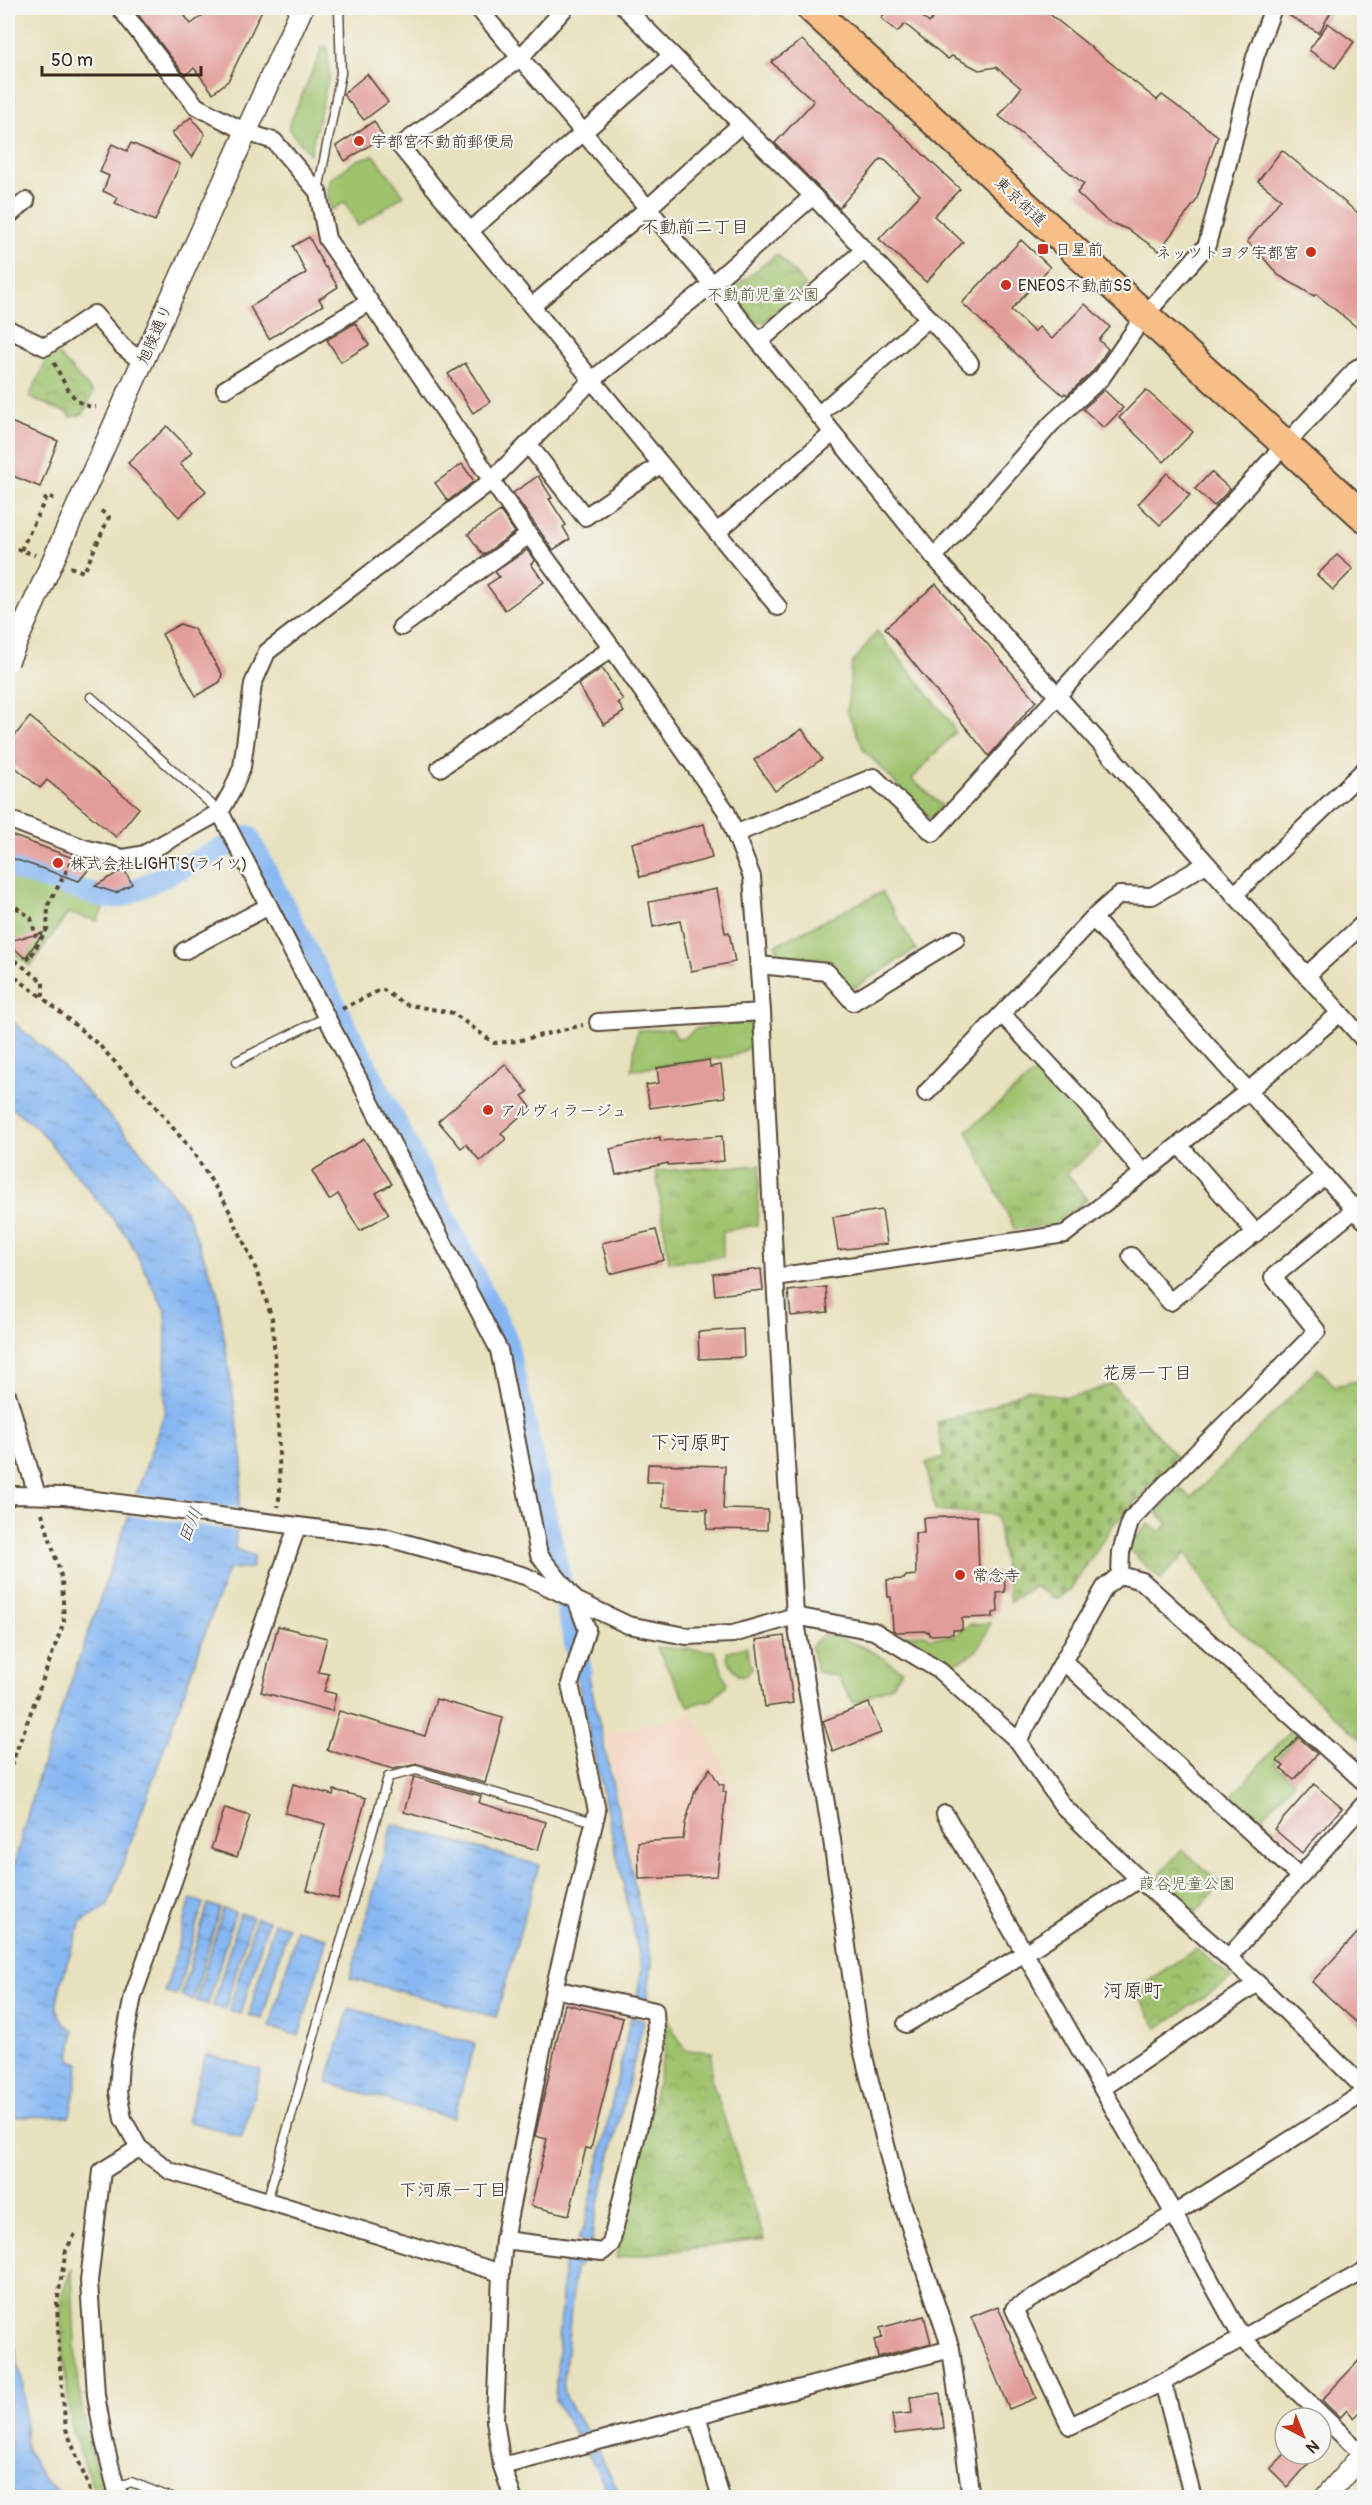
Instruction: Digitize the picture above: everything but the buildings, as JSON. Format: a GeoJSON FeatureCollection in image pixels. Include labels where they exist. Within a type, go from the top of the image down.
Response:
{"type":"FeatureCollection","features":[{"type":"Feature","properties":{"kind":"highway","name":"東京街道"},"geometry":{"type":"LineString","coordinates":[[811,8],[1365,517]]}},
{"type":"Feature","properties":{"kind":"street"},"geometry":{"type":"LineString","coordinates":[[120,8],[196,106],[246,132],[274,141],[318,192],[327,239],[491,481],[726,811],[752,877],[762,1012],[795,1616],[832,1840],[861,2045],[896,2185],[951,2349],[971,2498]]}},
{"type":"Feature","properties":{"kind":"street","name":"旭陵通り"},"geometry":{"type":"LineString","coordinates":[[8,661],[302,8]]}},
{"type":"Feature","properties":{"kind":"street"},"geometry":{"type":"LineString","coordinates":[[478,8],[712,284],[934,557],[1305,976],[1365,1040]]}},
{"type":"Feature","properties":{"kind":"street"},"geometry":{"type":"LineString","coordinates":[[565,8],[520,58],[400,146],[778,607]]}},
{"type":"Feature","properties":{"kind":"street"},"geometry":{"type":"LineString","coordinates":[[625,8],[813,196],[970,363]]}},
{"type":"Feature","properties":{"kind":"street"},"geometry":{"type":"LineString","coordinates":[[934,557],[1052,423],[1102,377],[1145,315],[1208,245],[1255,57],[1273,8]]}},
{"type":"Feature","properties":{"kind":"street"},"geometry":{"type":"LineString","coordinates":[[470,231],[672,55]]}},
{"type":"Feature","properties":{"kind":"street"},"geometry":{"type":"LineString","coordinates":[[532,306],[648,208],[740,124]]}},
{"type":"Feature","properties":{"kind":"street"},"geometry":{"type":"LineString","coordinates":[[8,819],[84,848],[123,858],[144,854],[220,812],[242,767],[253,684],[267,652],[491,481],[592,380],[712,284],[813,196]]}},
{"type":"Feature","properties":{"kind":"street"},"geometry":{"type":"LineString","coordinates":[[8,216],[26,201]]}},
{"type":"Feature","properties":{"kind":"street"},"geometry":{"type":"LineString","coordinates":[[759,342],[864,250]]}},
{"type":"Feature","properties":{"kind":"street"},"geometry":{"type":"LineString","coordinates":[[225,389],[369,302]]}},
{"type":"Feature","properties":{"kind":"street"},"geometry":{"type":"LineString","coordinates":[[8,329],[45,347],[94,314],[122,346],[142,362]]}},
{"type":"Feature","properties":{"kind":"street"},"geometry":{"type":"LineString","coordinates":[[818,415],[929,318]]}},
{"type":"Feature","properties":{"kind":"street"},"geometry":{"type":"LineString","coordinates":[[735,834],[874,777],[933,833],[1284,445],[1357,368],[1365,365]]}},
{"type":"Feature","properties":{"kind":"street"},"geometry":{"type":"LineString","coordinates":[[717,532],[833,434]]}},
{"type":"Feature","properties":{"kind":"street"},"geometry":{"type":"LineString","coordinates":[[528,444],[585,517],[661,464]]}},
{"type":"Feature","properties":{"kind":"street"},"geometry":{"type":"LineString","coordinates":[[401,627],[529,535]]}},
{"type":"Feature","properties":{"kind":"street"},"geometry":{"type":"LineString","coordinates":[[440,768],[612,648]]}},
{"type":"Feature","properties":{"kind":"street"},"geometry":{"type":"LineString","coordinates":[[1234,895],[1365,770]]}},
{"type":"Feature","properties":{"kind":"street"},"geometry":{"type":"LineString","coordinates":[[220,812],[499,1350],[539,1555],[577,1602],[587,1629],[570,1684],[597,1812],[554,1989],[504,2240],[501,2273],[495,2420],[502,2466],[513,2498]]}},
{"type":"Feature","properties":{"kind":"street"},"geometry":{"type":"LineString","coordinates":[[926,1093],[1093,918],[1119,895],[1152,896],[1206,864]]}},
{"type":"Feature","properties":{"kind":"street"},"geometry":{"type":"LineString","coordinates":[[184,951],[269,906]]}},
{"type":"Feature","properties":{"kind":"street"},"geometry":{"type":"LineString","coordinates":[[1018,1741],[1105,1587],[1120,1575],[1121,1552],[1131,1519],[1317,1331],[1273,1277],[1362,1211],[1325,1176],[1093,918]]}},
{"type":"Feature","properties":{"kind":"street"},"geometry":{"type":"LineString","coordinates":[[1305,976],[1365,923]]}},
{"type":"Feature","properties":{"kind":"street"},"geometry":{"type":"LineString","coordinates":[[759,965],[827,972],[853,1002],[956,939]]}},
{"type":"Feature","properties":{"kind":"street"},"geometry":{"type":"LineString","coordinates":[[598,1022],[762,1012]]}},
{"type":"Feature","properties":{"kind":"street"},"geometry":{"type":"LineString","coordinates":[[775,1277],[1065,1234],[1248,1090],[1340,1013]]}},
{"type":"Feature","properties":{"kind":"street"},"geometry":{"type":"LineString","coordinates":[[1002,1014],[1089,1107],[1143,1173]]}},
{"type":"Feature","properties":{"kind":"street"},"geometry":{"type":"LineString","coordinates":[[1179,1145],[1256,1233]]}},
{"type":"Feature","properties":{"kind":"street"},"geometry":{"type":"LineString","coordinates":[[1131,1256],[1170,1302],[1325,1176]]}},
{"type":"Feature","properties":{"kind":"street"},"geometry":{"type":"LineString","coordinates":[[8,1397],[37,1495]]}},
{"type":"Feature","properties":{"kind":"street"},"geometry":{"type":"LineString","coordinates":[[8,1498],[11,1495],[37,1495],[103,1500],[384,1537],[525,1576],[628,1625],[686,1636],[734,1634],[795,1616],[874,1631],[940,1671],[1018,1741],[1064,1806],[1139,1879],[1257,1983],[1365,2091],[1174,2214],[1014,2309],[1070,2426],[1163,2382],[1365,2271]]}},
{"type":"Feature","properties":{"kind":"street"},"geometry":{"type":"LineString","coordinates":[[297,1527],[133,1996],[120,2062],[118,2092],[123,2119],[139,2148],[170,2171],[501,2273]]}},
{"type":"Feature","properties":{"kind":"street"},"geometry":{"type":"LineString","coordinates":[[1120,1575],[1142,1581],[1365,1782]]}},
{"type":"Feature","properties":{"kind":"street"},"geometry":{"type":"LineString","coordinates":[[1063,1661],[1300,1876]]}},
{"type":"Feature","properties":{"kind":"street"},"geometry":{"type":"LineString","coordinates":[[1228,1958],[1365,1804]]}},
{"type":"Feature","properties":{"kind":"street"},"geometry":{"type":"LineString","coordinates":[[945,1814],[1103,2088],[1242,2338],[1364,2455],[1327,2495]]}},
{"type":"Feature","properties":{"kind":"street"},"geometry":{"type":"LineString","coordinates":[[906,2024],[1025,1953],[1139,1879]]}},
{"type":"Feature","properties":{"kind":"street"},"geometry":{"type":"LineString","coordinates":[[1103,2088],[1257,1983]]}},
{"type":"Feature","properties":{"kind":"street"},"geometry":{"type":"LineString","coordinates":[[504,2240],[602,2252],[611,2244],[657,2050],[655,2011],[554,1989]]}},
{"type":"Feature","properties":{"kind":"street"},"geometry":{"type":"LineString","coordinates":[[119,2493],[104,2441],[96,2395],[89,2281],[102,2171],[139,2148]]}},
{"type":"Feature","properties":{"kind":"street"},"geometry":{"type":"LineString","coordinates":[[502,2466],[951,2349]]}},
{"type":"Feature","properties":{"kind":"street"},"geometry":{"type":"LineString","coordinates":[[1163,2382],[1193,2498]]}},
{"type":"Feature","properties":{"kind":"street"},"geometry":{"type":"LineString","coordinates":[[697,2415],[720,2498]]}},
{"type":"Feature","properties":{"kind":"lane"},"geometry":{"type":"LineString","coordinates":[[318,192],[342,73],[339,8]]}},
{"type":"Feature","properties":{"kind":"lane"},"geometry":{"type":"LineString","coordinates":[[91,697],[220,812]]}},
{"type":"Feature","properties":{"kind":"lane"},"geometry":{"type":"LineString","coordinates":[[237,1061],[326,1017]]}},
{"type":"Feature","properties":{"kind":"lane"},"geometry":{"type":"LineString","coordinates":[[267,2201],[388,1777],[416,1770],[594,1822]]}},
{"type":"Feature","properties":{"kind":"lane"},"geometry":{"type":"LineString","coordinates":[[119,2493],[131,2482],[172,2498]]}},
{"type":"Feature","properties":{"kind":"path"},"geometry":{"type":"LineString","coordinates":[[45,347],[77,402],[87,407],[96,407]]}},
{"type":"Feature","properties":{"kind":"path"},"geometry":{"type":"LineString","coordinates":[[21,550],[48,496],[56,499]]}},
{"type":"Feature","properties":{"kind":"path"},"geometry":{"type":"LineString","coordinates":[[84,572],[110,517],[100,510]]}},
{"type":"Feature","properties":{"kind":"path"},"geometry":{"type":"LineString","coordinates":[[27,955],[29,958],[47,929],[48,905],[62,878]]}},
{"type":"Feature","properties":{"kind":"path"},"geometry":{"type":"LineString","coordinates":[[8,907],[14,905],[31,918],[36,937]]}},
{"type":"Feature","properties":{"kind":"path"},"geometry":{"type":"LineString","coordinates":[[8,931],[12,935]]}},
{"type":"Feature","properties":{"kind":"path"},"geometry":{"type":"LineString","coordinates":[[8,955],[43,982],[44,998]]}},
{"type":"Feature","properties":{"kind":"path"},"geometry":{"type":"LineString","coordinates":[[8,972],[44,998],[100,1046],[150,1100],[193,1152],[226,1204],[254,1264],[272,1318],[280,1491],[278,1508]]}},
{"type":"Feature","properties":{"kind":"path"},"geometry":{"type":"LineString","coordinates":[[349,1005],[382,989],[404,1004],[453,1013],[494,1043],[517,1041],[598,1022]]}},
{"type":"Feature","properties":{"kind":"path"},"geometry":{"type":"LineString","coordinates":[[8,1774],[64,1622],[62,1579],[37,1495]]}},
{"type":"Feature","properties":{"kind":"path"},"geometry":{"type":"LineString","coordinates":[[76,2230],[66,2250],[57,2303],[60,2368],[66,2429],[93,2498]]}},
{"type":"Feature","properties":{"kind":"shaded area"},"geometry":{"type":"Polygon","coordinates":[[[691,1715],[710,1740],[723,1766],[735,1802],[728,1860],[717,1888],[696,1881],[637,1884],[606,1733],[691,1715]]]}},
{"type":"Feature","properties":{"kind":"green space"},"geometry":{"type":"Polygon","coordinates":[[[326,46],[329,76],[310,154],[289,130],[289,125],[323,47],[326,46]]]}},
{"type":"Feature","properties":{"kind":"green space"},"geometry":{"type":"Polygon","coordinates":[[[374,155],[404,195],[358,226],[345,202],[331,210],[327,192],[329,180],[357,160],[374,155]]]}},
{"type":"Feature","properties":{"kind":"green space","name":"不動前児童公園"},"geometry":{"type":"Polygon","coordinates":[[[777,254],[806,286],[765,321],[756,323],[730,291],[777,254]]]}},
{"type":"Feature","properties":{"kind":"green space"},"geometry":{"type":"Polygon","coordinates":[[[53,349],[93,393],[83,414],[70,417],[69,414],[29,397],[46,362],[41,357],[53,349]]]}},
{"type":"Feature","properties":{"kind":"green space"},"geometry":{"type":"Polygon","coordinates":[[[877,631],[949,720],[955,732],[912,779],[942,806],[930,819],[864,750],[847,711],[852,664],[877,631]]]}},
{"type":"Feature","properties":{"kind":"green space"},"geometry":{"type":"Polygon","coordinates":[[[8,873],[106,903],[97,921],[68,913],[30,966],[8,949],[8,873]]]}},
{"type":"Feature","properties":{"kind":"green space"},"geometry":{"type":"Polygon","coordinates":[[[882,892],[916,949],[851,990],[828,959],[782,957],[775,945],[882,892]]]}},
{"type":"Feature","properties":{"kind":"green space"},"geometry":{"type":"Polygon","coordinates":[[[750,1020],[752,1046],[733,1056],[632,1070],[637,1030],[672,1029],[677,1038],[684,1038],[695,1029],[750,1020]]]}},
{"type":"Feature","properties":{"kind":"green space"},"geometry":{"type":"Polygon","coordinates":[[[1039,1069],[1102,1144],[1067,1173],[1087,1200],[1053,1225],[1015,1230],[967,1131],[1039,1069]]]}},
{"type":"Feature","properties":{"kind":"green space"},"geometry":{"type":"Polygon","coordinates":[[[760,1165],[757,1225],[723,1231],[723,1257],[669,1262],[656,1171],[760,1165]]]}},
{"type":"Feature","properties":{"kind":"green space"},"geometry":{"type":"Polygon","coordinates":[[[1318,1368],[1335,1386],[1355,1381],[1364,1398],[1364,1742],[1231,1623],[1186,1553],[1160,1579],[1127,1548],[1148,1524],[1160,1532],[1168,1524],[1156,1511],[1180,1488],[1191,1498],[1318,1368]]]}},
{"type":"Feature","properties":{"kind":"green space"},"geometry":{"type":"Polygon","coordinates":[[[1112,1384],[1178,1459],[1113,1525],[1071,1589],[1057,1599],[1034,1586],[1010,1602],[996,1515],[935,1510],[926,1463],[944,1457],[937,1422],[981,1411],[1028,1389],[1052,1395],[1070,1396],[1112,1384]]]}},
{"type":"Feature","properties":{"kind":"green space"},"geometry":{"type":"Polygon","coordinates":[[[990,1623],[978,1650],[953,1664],[903,1635],[925,1634],[929,1638],[954,1636],[970,1624],[990,1623]]]}},
{"type":"Feature","properties":{"kind":"green space"},"geometry":{"type":"Polygon","coordinates":[[[824,1634],[865,1648],[902,1671],[891,1686],[854,1703],[837,1676],[817,1672],[811,1646],[824,1634]]]}},
{"type":"Feature","properties":{"kind":"green space"},"geometry":{"type":"Polygon","coordinates":[[[656,1647],[715,1651],[727,1684],[713,1699],[689,1706],[656,1647]]]}},
{"type":"Feature","properties":{"kind":"green space"},"geometry":{"type":"Polygon","coordinates":[[[746,1647],[752,1668],[746,1675],[738,1675],[727,1659],[727,1652],[746,1647]]]}},
{"type":"Feature","properties":{"kind":"green space"},"geometry":{"type":"Polygon","coordinates":[[[1292,1729],[1299,1735],[1274,1764],[1294,1781],[1262,1818],[1273,1828],[1267,1835],[1229,1799],[1292,1729]]]}},
{"type":"Feature","properties":{"kind":"green space","name":"葭谷児童公園"},"geometry":{"type":"Polygon","coordinates":[[[1182,1849],[1221,1884],[1192,1917],[1153,1882],[1182,1849]]]}},
{"type":"Feature","properties":{"kind":"green space"},"geometry":{"type":"Polygon","coordinates":[[[1196,1949],[1232,1978],[1158,2028],[1134,1990],[1196,1949]]]}},
{"type":"Feature","properties":{"kind":"green space"},"geometry":{"type":"Polygon","coordinates":[[[667,2018],[685,2050],[712,2052],[711,2078],[764,2239],[616,2258],[664,2054],[667,2018]]]}},
{"type":"Feature","properties":{"kind":"green space"},"geometry":{"type":"Polygon","coordinates":[[[72,2268],[76,2362],[82,2409],[96,2466],[109,2497],[97,2497],[71,2427],[62,2344],[61,2296],[72,2268]]]}},
{"type":"Feature","properties":{"kind":"water","name":"田川"},"geometry":{"type":"Polygon","coordinates":[[[8,1018],[57,1060],[136,1145],[187,1213],[217,1291],[243,1462],[235,1549],[254,1556],[251,1568],[228,1569],[108,1906],[81,1922],[70,1953],[59,1991],[57,2009],[59,2016],[74,2031],[70,2060],[80,2063],[70,2116],[10,2117],[8,2128],[8,1888],[36,1783],[165,1411],[166,1313],[128,1237],[38,1129],[8,1104],[8,1018]]]}},
{"type":"Feature","properties":{"kind":"water"},"geometry":{"type":"Polygon","coordinates":[[[586,1663],[652,1964],[647,1999],[637,1996],[642,1968],[577,1677],[586,1663]]]}},
{"type":"Feature","properties":{"kind":"water"},"geometry":{"type":"Polygon","coordinates":[[[392,1824],[539,1865],[496,2017],[350,1978],[392,1824]]]}},
{"type":"Feature","properties":{"kind":"water"},"geometry":{"type":"Polygon","coordinates":[[[191,1899],[203,1903],[177,1995],[165,1992],[191,1899]]]}},
{"type":"Feature","properties":{"kind":"water"},"geometry":{"type":"Polygon","coordinates":[[[208,1904],[220,1908],[193,2000],[181,1996],[208,1904]]]}},
{"type":"Feature","properties":{"kind":"water"},"geometry":{"type":"Polygon","coordinates":[[[223,1909],[235,1912],[208,2005],[196,2001],[223,1909]]]}},
{"type":"Feature","properties":{"kind":"water"},"geometry":{"type":"Polygon","coordinates":[[[240,1913],[252,1917],[225,2009],[213,2006],[240,1913]]]}},
{"type":"Feature","properties":{"kind":"water"},"geometry":{"type":"Polygon","coordinates":[[[256,1918],[268,1921],[241,2014],[229,2010],[256,1918]]]}},
{"type":"Feature","properties":{"kind":"water"},"geometry":{"type":"Polygon","coordinates":[[[274,1923],[288,1927],[262,2019],[249,2015],[274,1923]]]}},
{"type":"Feature","properties":{"kind":"water"},"geometry":{"type":"Polygon","coordinates":[[[297,1930],[327,1938],[299,2036],[270,2027],[297,1930]]]}},
{"type":"Feature","properties":{"kind":"water"},"geometry":{"type":"Polygon","coordinates":[[[349,2008],[475,2044],[453,2118],[327,2083],[349,2008]]]}},
{"type":"Feature","properties":{"kind":"water"},"geometry":{"type":"Polygon","coordinates":[[[631,2017],[644,2020],[593,2227],[592,2243],[577,2241],[585,2225],[631,2017]]]}},
{"type":"Feature","properties":{"kind":"water"},"geometry":{"type":"Polygon","coordinates":[[[206,2054],[261,2070],[242,2137],[187,2121],[206,2054]]]}},
{"type":"Feature","properties":{"kind":"water"},"geometry":{"type":"Polygon","coordinates":[[[567,2258],[584,2261],[575,2269],[563,2390],[567,2402],[589,2435],[577,2437],[555,2401],[564,2266],[567,2258]]]}},
{"type":"Feature","properties":{"kind":"water"},"geometry":{"type":"Polygon","coordinates":[[[8,2319],[23,2385],[26,2447],[43,2479],[66,2497],[8,2497],[8,2319]]]}},
{"type":"Feature","properties":{"kind":"water"},"geometry":{"type":"Polygon","coordinates":[[[598,2450],[621,2497],[611,2497],[587,2452],[598,2450]]]}},
{"type":"Feature","properties":{"kind":"pier"},"geometry":{"type":"Polygon","coordinates":[[[133,1494],[241,1509],[239,1531],[125,1515],[133,1494]]]}},
{"type":"Feature","properties":{"kind":"waterway"},"geometry":{"type":"LineString","coordinates":[[8,867],[106,898],[121,897],[248,836],[505,1335],[581,1670]]}},
{"type":"Feature","properties":{"kind":"place","name":"宇都宮不動前郵便局"},"geometry":{"type":"Point","coordinates":[359,141]}},
{"type":"Feature","properties":{"kind":"place","name":"日星前"},"geometry":{"type":"Point","coordinates":[1043,249]}},
{"type":"Feature","properties":{"kind":"place","name":"ネッツトヨタ宇都宮"},"geometry":{"type":"Point","coordinates":[1311,252]}},
{"type":"Feature","properties":{"kind":"place","name":"ENEOS不動前SS"},"geometry":{"type":"Point","coordinates":[1006,285]}},
{"type":"Feature","properties":{"kind":"place","name":"株式会社LIGHT'S(ライツ)"},"geometry":{"type":"Point","coordinates":[58,863]}},
{"type":"Feature","properties":{"kind":"place","name":"アルヴィラージュ"},"geometry":{"type":"Point","coordinates":[488,1110]}},
{"type":"Feature","properties":{"kind":"place","name":"常念寺"},"geometry":{"type":"Point","coordinates":[960,1575]}},
{"type":"Feature","properties":{"kind":"district","name":"不動前二丁目"},"geometry":{"type":"Point","coordinates":[695,227]}},
{"type":"Feature","properties":{"kind":"district","name":"花房一丁目"},"geometry":{"type":"Point","coordinates":[1147,1373]}},
{"type":"Feature","properties":{"kind":"district","name":"下河原町"},"geometry":{"type":"Point","coordinates":[690,1442]}},
{"type":"Feature","properties":{"kind":"district","name":"河原町"},"geometry":{"type":"Point","coordinates":[1133,1990]}},
{"type":"Feature","properties":{"kind":"district","name":"下河原一丁目"},"geometry":{"type":"Point","coordinates":[453,2190]}}]}
